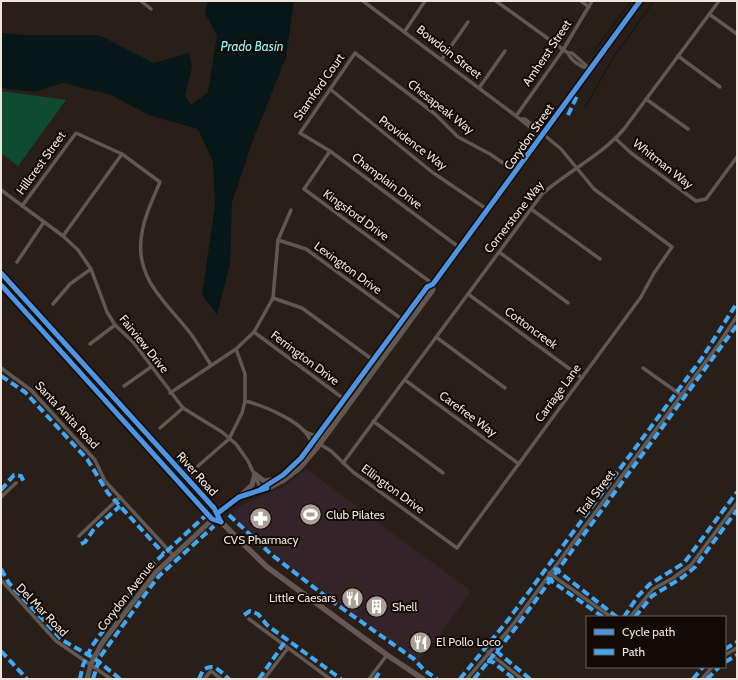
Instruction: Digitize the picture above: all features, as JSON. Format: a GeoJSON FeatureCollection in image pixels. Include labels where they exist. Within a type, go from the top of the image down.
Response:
{"type":"FeatureCollection","features":[{"type":"Feature","properties":{"kind":"main road","name":"Corydon Street"},"geometry":{"type":"LineString","coordinates":[[261,489],[294,466],[311,445],[427,287],[433,284],[460,248],[543,135],[589,68],[640,1]]}},
{"type":"Feature","properties":{"kind":"main road","name":"River Road"},"geometry":{"type":"LineString","coordinates":[[1,273],[218,513],[221,522],[244,546],[268,567],[387,655],[423,679]]}},
{"type":"Feature","properties":{"kind":"main road","name":"Corydon Street"},"geometry":{"type":"LineString","coordinates":[[212,519],[238,497],[261,489],[269,488],[294,473],[320,444],[433,290],[433,284]]}},
{"type":"Feature","properties":{"kind":"main road","name":"River Road"},"geometry":{"type":"LineString","coordinates":[[1,285],[212,519],[221,522]]}},
{"type":"Feature","properties":{"kind":"main road"},"geometry":{"type":"LineString","coordinates":[[238,497],[252,485],[254,474],[264,481],[283,475]]}},
{"type":"Feature","properties":{"kind":"main road","name":"Corydon Avenue"},"geometry":{"type":"LineString","coordinates":[[87,679],[91,664],[102,643],[145,586],[173,555],[212,519]]}},
{"type":"Feature","properties":{"kind":"street"},"geometry":{"type":"LineString","coordinates":[[141,1],[151,8]]}},
{"type":"Feature","properties":{"kind":"street","name":"Bowdoin Street"},"geometry":{"type":"LineString","coordinates":[[363,1],[405,31],[516,116],[521,119],[525,119],[561,149],[594,189],[672,247]]}},
{"type":"Feature","properties":{"kind":"street"},"geometry":{"type":"LineString","coordinates":[[405,31],[425,1]]}},
{"type":"Feature","properties":{"kind":"street"},"geometry":{"type":"LineString","coordinates":[[496,1],[568,54],[572,53],[586,63],[589,68]]}},
{"type":"Feature","properties":{"kind":"street"},"geometry":{"type":"LineString","coordinates":[[581,1],[589,7]]}},
{"type":"Feature","properties":{"kind":"street","name":"Amherst Street"},"geometry":{"type":"LineString","coordinates":[[516,116],[563,50],[592,1]]}},
{"type":"Feature","properties":{"kind":"street","name":"Cornerstone Way"},"geometry":{"type":"LineString","coordinates":[[343,463],[546,190],[606,148],[616,139],[719,1]]}},
{"type":"Feature","properties":{"kind":"street"},"geometry":{"type":"LineString","coordinates":[[709,14],[737,34]]}},
{"type":"Feature","properties":{"kind":"street"},"geometry":{"type":"LineString","coordinates":[[442,59],[468,22]]}},
{"type":"Feature","properties":{"kind":"street"},"geometry":{"type":"LineString","coordinates":[[479,88],[505,51]]}},
{"type":"Feature","properties":{"kind":"street","name":"Stamford Court"},"geometry":{"type":"LineString","coordinates":[[300,133],[355,54]]}},
{"type":"Feature","properties":{"kind":"street","name":"Chesapeak Way"},"geometry":{"type":"LineString","coordinates":[[355,54],[435,114],[458,137],[490,154],[516,172]]}},
{"type":"Feature","properties":{"kind":"street"},"geometry":{"type":"LineString","coordinates":[[678,56],[720,87]]}},
{"type":"Feature","properties":{"kind":"street","name":"Providence Way"},"geometry":{"type":"LineString","coordinates":[[330,88],[432,172],[488,210]]}},
{"type":"Feature","properties":{"kind":"street"},"geometry":{"type":"LineString","coordinates":[[646,99],[688,129]]}},
{"type":"Feature","properties":{"kind":"street","name":"Hillcrest Street"},"geometry":{"type":"LineString","coordinates":[[22,206],[76,133],[122,154]]}},
{"type":"Feature","properties":{"kind":"street","name":"Champlain Drive"},"geometry":{"type":"LineString","coordinates":[[300,133],[330,151],[460,248]]}},
{"type":"Feature","properties":{"kind":"street","name":"Whitman Way"},"geometry":{"type":"LineString","coordinates":[[616,139],[631,154],[692,199],[701,201],[709,196],[737,157]]}},
{"type":"Feature","properties":{"kind":"street","name":"Kingsford Drive"},"geometry":{"type":"LineString","coordinates":[[330,151],[304,189],[433,284]]}},
{"type":"Feature","properties":{"kind":"street"},"geometry":{"type":"LineString","coordinates":[[63,236],[122,154],[160,182],[146,213],[140,241],[144,269],[157,296],[188,330],[211,365]]}},
{"type":"Feature","properties":{"kind":"street","name":"Fairview Drive"},"geometry":{"type":"LineString","coordinates":[[1,190],[63,236],[78,250],[91,268],[107,312],[115,325],[134,343],[183,408],[222,432],[242,451],[261,489]]}},
{"type":"Feature","properties":{"kind":"street"},"geometry":{"type":"LineString","coordinates":[[531,209],[600,259]]}},
{"type":"Feature","properties":{"kind":"street"},"geometry":{"type":"LineString","coordinates":[[170,392],[236,349],[254,332],[273,298],[278,240],[291,210]]}},
{"type":"Feature","properties":{"kind":"street"},"geometry":{"type":"LineString","coordinates":[[17,262],[44,222]]}},
{"type":"Feature","properties":{"kind":"street","name":"Lexington Drive"},"geometry":{"type":"LineString","coordinates":[[278,240],[306,250],[403,320]]}},
{"type":"Feature","properties":{"kind":"street","name":"Carriage Lane"},"geometry":{"type":"LineString","coordinates":[[457,548],[642,297],[654,272],[672,247]]}},
{"type":"Feature","properties":{"kind":"street"},"geometry":{"type":"LineString","coordinates":[[499,252],[568,303]]}},
{"type":"Feature","properties":{"kind":"street"},"geometry":{"type":"LineString","coordinates":[[53,304],[70,284],[91,268]]}},
{"type":"Feature","properties":{"kind":"street","name":"Cottoncreek"},"geometry":{"type":"LineString","coordinates":[[468,294],[582,378]]}},
{"type":"Feature","properties":{"kind":"street"},"geometry":{"type":"LineString","coordinates":[[273,298],[302,308],[373,360]]}},
{"type":"Feature","properties":{"kind":"street","name":"Trail Street"},"geometry":{"type":"LineString","coordinates":[[467,679],[511,626],[718,345],[737,316]]}},
{"type":"Feature","properties":{"kind":"street"},"geometry":{"type":"LineString","coordinates":[[90,344],[115,325]]}},
{"type":"Feature","properties":{"kind":"street","name":"Ferrington Drive"},"geometry":{"type":"LineString","coordinates":[[254,332],[344,400]]}},
{"type":"Feature","properties":{"kind":"street"},"geometry":{"type":"LineString","coordinates":[[436,337],[505,388]]}},
{"type":"Feature","properties":{"kind":"street"},"geometry":{"type":"LineString","coordinates":[[198,466],[229,438],[238,424],[245,401],[245,374],[236,349]]}},
{"type":"Feature","properties":{"kind":"street"},"geometry":{"type":"LineString","coordinates":[[124,386],[151,367]]}},
{"type":"Feature","properties":{"kind":"street","name":"Santa Anita Road"},"geometry":{"type":"LineString","coordinates":[[1,368],[31,390],[95,460],[105,482],[173,555]]}},
{"type":"Feature","properties":{"kind":"street"},"geometry":{"type":"LineString","coordinates":[[644,368],[681,395]]}},
{"type":"Feature","properties":{"kind":"street","name":"Carefree Way"},"geometry":{"type":"LineString","coordinates":[[405,380],[519,464]]}},
{"type":"Feature","properties":{"kind":"street"},"geometry":{"type":"LineString","coordinates":[[245,401],[270,409],[303,431],[313,435],[320,432]]}},
{"type":"Feature","properties":{"kind":"street"},"geometry":{"type":"LineString","coordinates":[[160,428],[183,408]]}},
{"type":"Feature","properties":{"kind":"street","name":"Corydon Street"},"geometry":{"type":"LineString","coordinates":[[320,444],[320,437],[329,424],[329,421]]}},
{"type":"Feature","properties":{"kind":"street"},"geometry":{"type":"LineString","coordinates":[[373,421],[443,473]]}},
{"type":"Feature","properties":{"kind":"street"},"geometry":{"type":"LineString","coordinates":[[303,431],[310,439],[311,445],[320,444]]}},
{"type":"Feature","properties":{"kind":"street","name":"Ellington Drive"},"geometry":{"type":"LineString","coordinates":[[320,444],[331,451],[343,463],[457,548]]}},
{"type":"Feature","properties":{"kind":"street"},"geometry":{"type":"LineString","coordinates":[[1,497],[16,483]]}},
{"type":"Feature","properties":{"kind":"street"},"geometry":{"type":"LineString","coordinates":[[79,536],[120,497]]}},
{"type":"Feature","properties":{"kind":"street"},"geometry":{"type":"LineString","coordinates":[[631,616],[653,589],[673,578],[691,565],[737,502]]}},
{"type":"Feature","properties":{"kind":"street"},"geometry":{"type":"LineString","coordinates":[[550,573],[610,616]]}},
{"type":"Feature","properties":{"kind":"street","name":"Del Mar Road"},"geometry":{"type":"LineString","coordinates":[[1,580],[56,641],[111,679]]}},
{"type":"Feature","properties":{"kind":"street"},"geometry":{"type":"LineString","coordinates":[[249,619],[330,679]]}},
{"type":"Feature","properties":{"kind":"street"},"geometry":{"type":"LineString","coordinates":[[264,679],[288,648]]}},
{"type":"Feature","properties":{"kind":"street"},"geometry":{"type":"LineString","coordinates":[[726,654],[737,648]]}},
{"type":"Feature","properties":{"kind":"street"},"geometry":{"type":"LineString","coordinates":[[488,652],[522,679]]}},
{"type":"Feature","properties":{"kind":"street"},"geometry":{"type":"LineString","coordinates":[[369,679],[387,655]]}},
{"type":"Feature","properties":{"kind":"street"},"geometry":{"type":"LineString","coordinates":[[702,679],[711,668]]}},
{"type":"Feature","properties":{"kind":"street"},"geometry":{"type":"LineString","coordinates":[[204,679],[211,671],[221,679]]}},
{"type":"Feature","properties":{"kind":"street"},"geometry":{"type":"LineString","coordinates":[[705,675],[710,679]]}},
{"type":"Feature","properties":{"kind":"shaded area"},"geometry":{"type":"Polygon","coordinates":[[[306,469],[471,591],[417,665],[415,659],[292,569],[233,517],[233,511],[244,504],[285,486],[306,469]]]}},
{"type":"Feature","properties":{"kind":"green space"},"geometry":{"type":"Polygon","coordinates":[[[1,91],[66,100],[18,166],[1,153],[1,91]]]}},
{"type":"Feature","properties":{"kind":"water","name":"Prado Basin"},"geometry":{"type":"Polygon","coordinates":[[[208,1],[294,1],[286,57],[253,140],[232,202],[230,264],[217,315],[202,295],[215,206],[213,162],[198,129],[149,115],[111,95],[63,83],[34,92],[1,88],[1,33],[23,35],[99,35],[154,63],[189,53],[192,67],[185,95],[191,105],[208,92],[217,36],[205,13],[208,1]]]}},
{"type":"Feature","properties":{"kind":"waterway"},"geometry":{"type":"LineString","coordinates":[[592,54],[631,1]]}},
{"type":"Feature","properties":{"kind":"waterway"},"geometry":{"type":"LineString","coordinates":[[585,108],[612,59],[654,1]]}},
{"type":"Feature","properties":{"kind":"marked path"},"geometry":{"type":"LineString","coordinates":[[568,115],[577,96]]}},
{"type":"Feature","properties":{"kind":"marked path"},"geometry":{"type":"LineString","coordinates":[[460,679],[508,620],[702,358],[737,303]]}},
{"type":"Feature","properties":{"kind":"marked path"},"geometry":{"type":"LineString","coordinates":[[474,679],[514,630],[737,325]]}},
{"type":"Feature","properties":{"kind":"marked path"},"geometry":{"type":"LineString","coordinates":[[1,376],[25,392],[87,459],[108,493],[164,554]]}},
{"type":"Feature","properties":{"kind":"marked path"},"geometry":{"type":"LineString","coordinates":[[1,490],[14,475],[21,476],[24,482]]}},
{"type":"Feature","properties":{"kind":"marked path"},"geometry":{"type":"LineString","coordinates":[[625,616],[638,596],[650,584],[684,563],[737,492]]}},
{"type":"Feature","properties":{"kind":"marked path"},"geometry":{"type":"LineString","coordinates":[[81,544],[85,542],[94,529],[120,506]]}},
{"type":"Feature","properties":{"kind":"marked path"},"geometry":{"type":"LineString","coordinates":[[636,616],[652,596],[683,577],[695,567],[737,510]]}},
{"type":"Feature","properties":{"kind":"marked path"},"geometry":{"type":"LineString","coordinates":[[229,515],[272,555],[329,599],[414,659],[424,670],[437,679]]}},
{"type":"Feature","properties":{"kind":"marked path"},"geometry":{"type":"LineString","coordinates":[[80,679],[83,665],[92,646],[143,576],[156,561],[204,517],[206,517]]}},
{"type":"Feature","properties":{"kind":"marked path"},"geometry":{"type":"LineString","coordinates":[[93,679],[100,657],[159,576],[214,526]]}},
{"type":"Feature","properties":{"kind":"marked path"},"geometry":{"type":"LineString","coordinates":[[554,568],[616,616]]}},
{"type":"Feature","properties":{"kind":"marked path"},"geometry":{"type":"LineString","coordinates":[[1,569],[9,583],[62,640],[94,658],[120,679]]}},
{"type":"Feature","properties":{"kind":"marked path"},"geometry":{"type":"LineString","coordinates":[[547,578],[602,616]]}},
{"type":"Feature","properties":{"kind":"marked path"},"geometry":{"type":"LineString","coordinates":[[244,615],[250,611],[258,614],[267,625],[341,679]]}},
{"type":"Feature","properties":{"kind":"marked path"},"geometry":{"type":"LineString","coordinates":[[259,679],[287,639]]}},
{"type":"Feature","properties":{"kind":"marked path"},"geometry":{"type":"LineString","coordinates":[[726,648],[737,642]]}},
{"type":"Feature","properties":{"kind":"marked path"},"geometry":{"type":"LineString","coordinates":[[1,651],[27,679]]}},
{"type":"Feature","properties":{"kind":"marked path"},"geometry":{"type":"LineString","coordinates":[[496,651],[530,679]]}},
{"type":"Feature","properties":{"kind":"marked path"},"geometry":{"type":"LineString","coordinates":[[726,661],[737,655]]}},
{"type":"Feature","properties":{"kind":"marked path"},"geometry":{"type":"LineString","coordinates":[[487,661],[493,662],[514,679]]}},
{"type":"Feature","properties":{"kind":"marked path"},"geometry":{"type":"LineString","coordinates":[[199,679],[203,670],[211,667],[214,667],[229,679]]}},
{"type":"Feature","properties":{"kind":"marked path"},"geometry":{"type":"LineString","coordinates":[[693,679],[702,668]]}},
{"type":"Feature","properties":{"kind":"marked path"},"geometry":{"type":"LineString","coordinates":[[707,679],[718,668]]}},
{"type":"Feature","properties":{"kind":"marked path"},"geometry":{"type":"LineString","coordinates":[[375,679],[379,673]]}},
{"type":"Feature","properties":{"kind":"cycle path"},"geometry":{"type":"LineString","coordinates":[[261,489],[283,475],[301,458],[427,287],[433,284],[640,1]]}},
{"type":"Feature","properties":{"kind":"cycle path"},"geometry":{"type":"LineString","coordinates":[[1,273],[214,508],[221,522]]}},
{"type":"Feature","properties":{"kind":"cycle path"},"geometry":{"type":"LineString","coordinates":[[1,285],[212,519],[221,522]]}},
{"type":"Feature","properties":{"kind":"cycle path"},"geometry":{"type":"LineString","coordinates":[[218,513],[239,497],[267,488]]}},
{"type":"Feature","properties":{"kind":"place","name":"Club Pilates"},"geometry":{"type":"Point","coordinates":[311,515]}},
{"type":"Feature","properties":{"kind":"place","name":"CVS Pharmacy"},"geometry":{"type":"Point","coordinates":[261,519]}},
{"type":"Feature","properties":{"kind":"place","name":"Little Caesars"},"geometry":{"type":"Point","coordinates":[352,598]}},
{"type":"Feature","properties":{"kind":"place","name":"Shell"},"geometry":{"type":"Point","coordinates":[377,607]}},
{"type":"Feature","properties":{"kind":"place","name":"El Pollo Loco"},"geometry":{"type":"Point","coordinates":[420,642]}}]}
